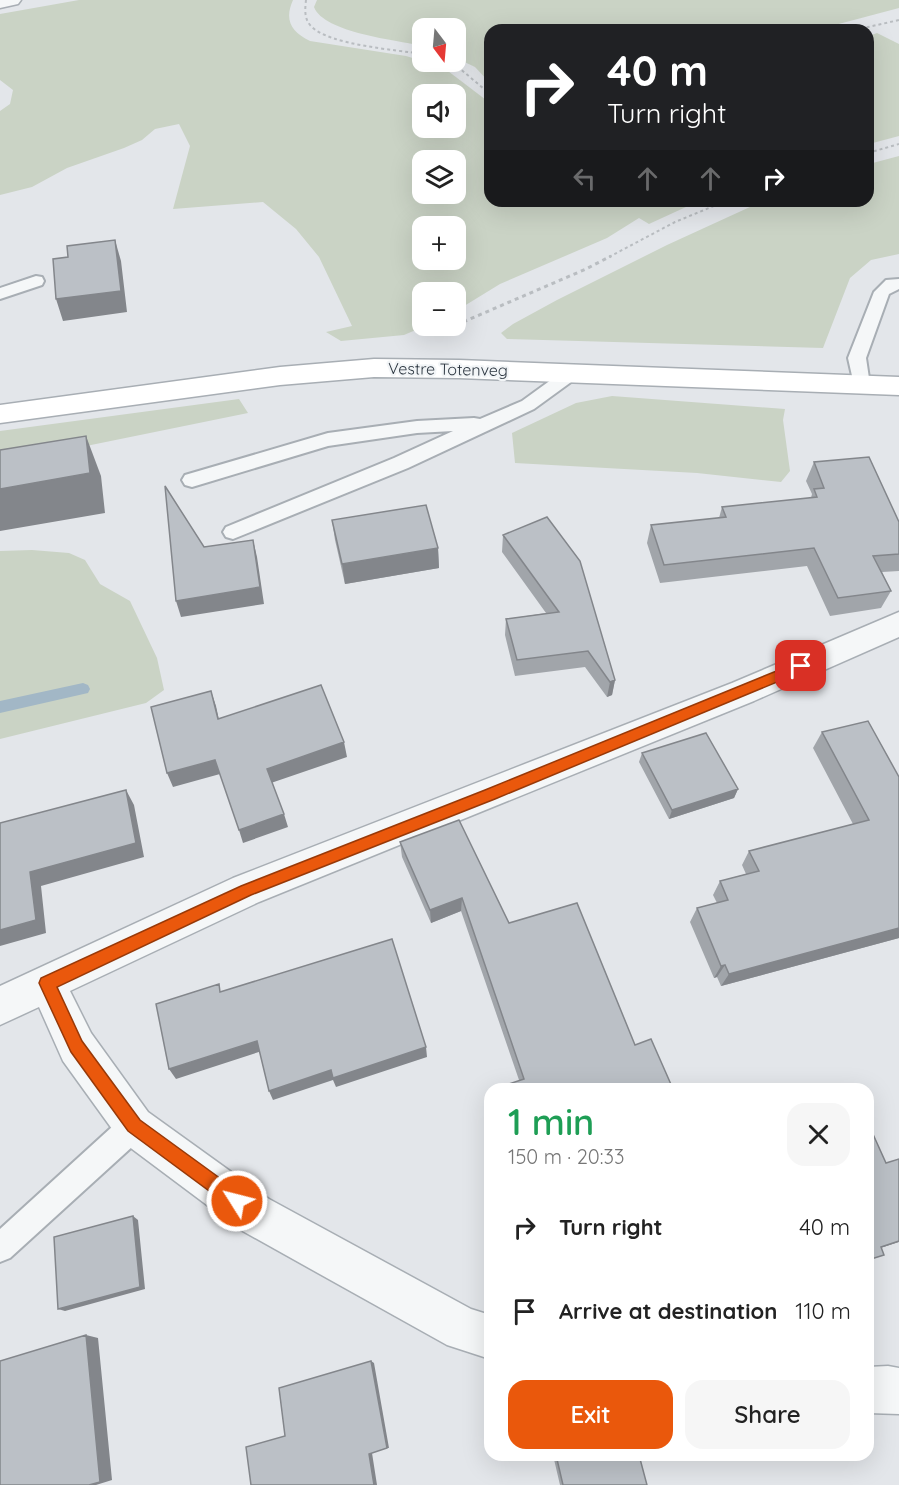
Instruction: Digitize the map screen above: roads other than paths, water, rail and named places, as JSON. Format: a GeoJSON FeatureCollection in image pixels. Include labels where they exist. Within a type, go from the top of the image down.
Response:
{"type":"FeatureCollection","features":[{"type":"Feature","properties":{"kind":"street"},"geometry":{"type":"LineString","coordinates":[[0,2],[11,0]]}},
{"type":"Feature","properties":{"kind":"street","name":"Vestre Totenveg"},"geometry":{"type":"LineString","coordinates":[[0,414],[328,371],[374,368],[459,369],[899,386]]}},
{"type":"Feature","properties":{"kind":"street"},"geometry":{"type":"LineString","coordinates":[[0,1006],[246,891],[742,692],[899,624]]}},
{"type":"Feature","properties":{"kind":"street"},"geometry":{"type":"LineString","coordinates":[[47,983],[77,1047],[134,1126],[254,1214],[463,1329],[484,1335]]}},
{"type":"Feature","properties":{"kind":"street"},"geometry":{"type":"LineString","coordinates":[[874,1390],[899,1391]]}},
{"type":"Feature","properties":{"kind":"lane"},"geometry":{"type":"LineString","coordinates":[[0,294],[36,281]]}},
{"type":"Feature","properties":{"kind":"lane"},"geometry":{"type":"LineString","coordinates":[[861,385],[857,358],[861,347],[882,292],[892,284],[899,284]]}},
{"type":"Feature","properties":{"kind":"lane"},"geometry":{"type":"LineString","coordinates":[[233,532],[401,463],[528,405],[572,373]]}},
{"type":"Feature","properties":{"kind":"lane"},"geometry":{"type":"LineString","coordinates":[[192,480],[328,440],[417,427],[487,423]]}},
{"type":"Feature","properties":{"kind":"lane"},"geometry":{"type":"LineString","coordinates":[[0,1248],[134,1126]]}},
{"type":"Feature","properties":{"kind":"waterway"},"geometry":{"type":"LineString","coordinates":[[0,707],[83,689]]}}]}
